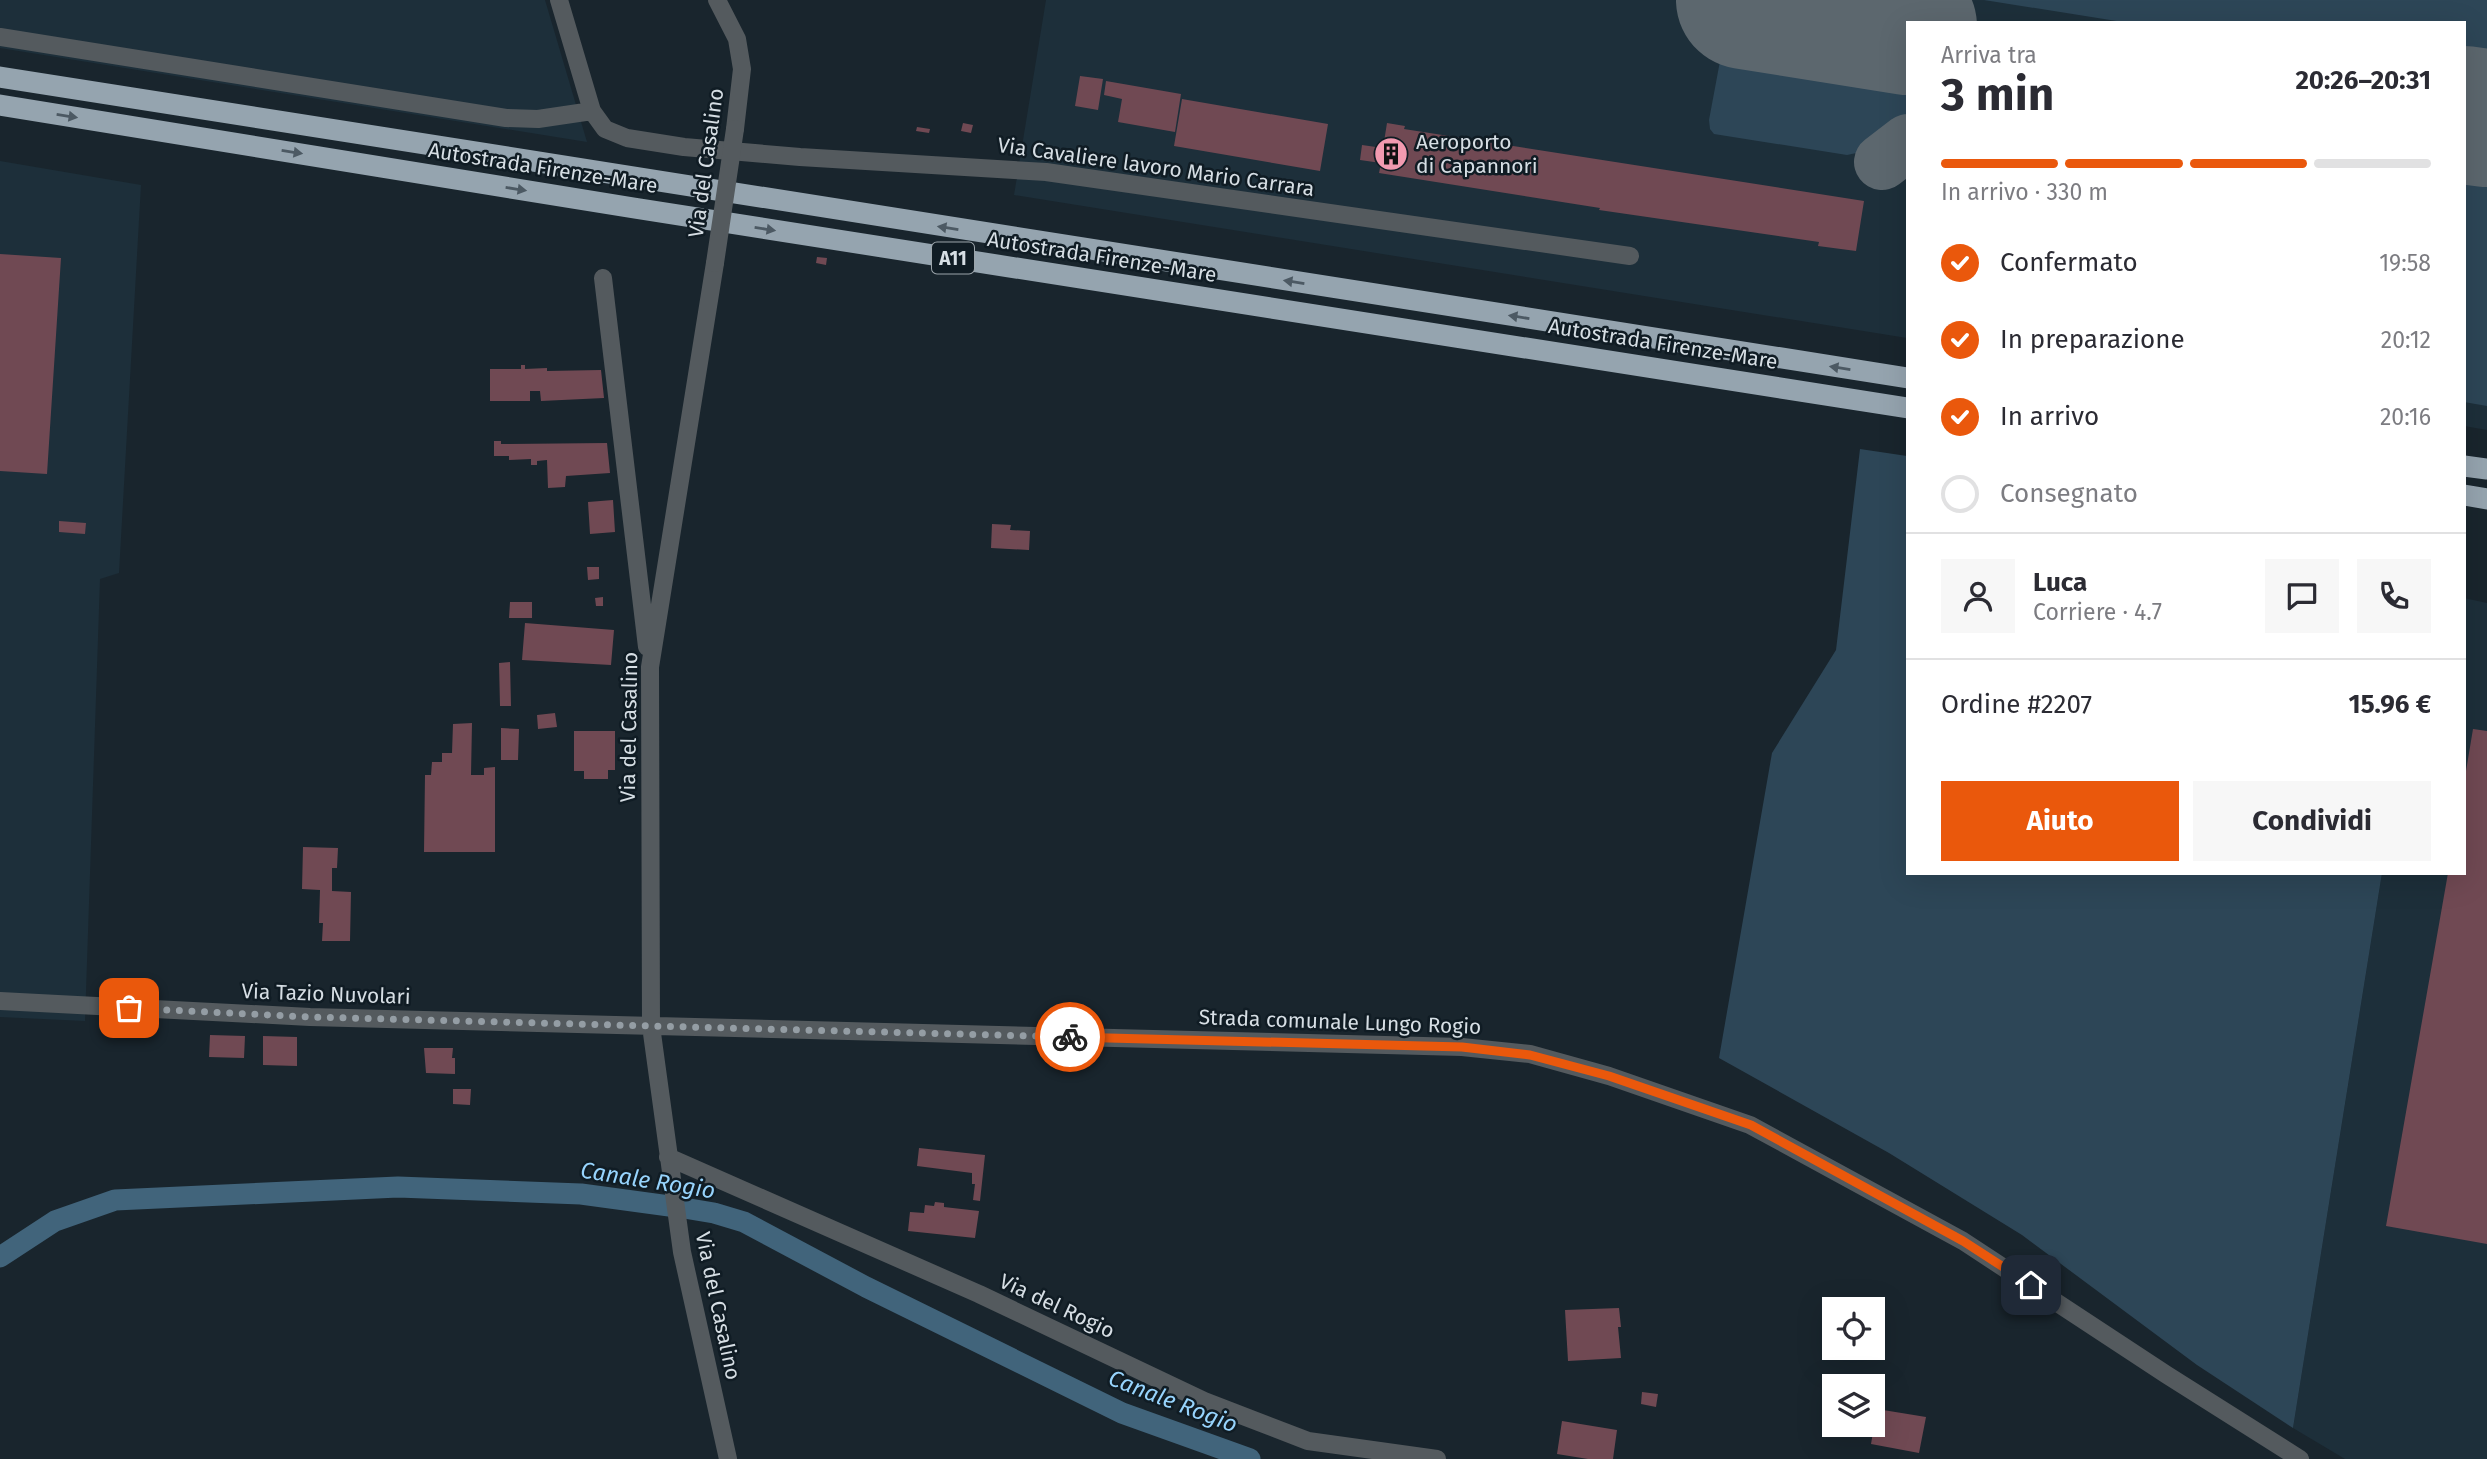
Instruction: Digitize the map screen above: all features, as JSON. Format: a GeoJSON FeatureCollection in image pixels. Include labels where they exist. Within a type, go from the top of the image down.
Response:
{"type":"FeatureCollection","features":[{"type":"Feature","properties":{"kind":"highway","name":"Autostrada Firenze-Mare"},"geometry":{"type":"LineString","coordinates":[[0,77],[1906,378]]}},
{"type":"Feature","properties":{"kind":"highway","name":"Autostrada Firenze-Mare"},"geometry":{"type":"LineString","coordinates":[[0,105],[1906,408]]}},
{"type":"Feature","properties":{"kind":"highway"},"geometry":{"type":"LineString","coordinates":[[2466,466],[2487,469]]}},
{"type":"Feature","properties":{"kind":"highway"},"geometry":{"type":"LineString","coordinates":[[2466,495],[2487,499]]}},
{"type":"Feature","properties":{"kind":"street","name":"Via Cavaliere lavoro Mario Carrara"},"geometry":{"type":"LineString","coordinates":[[559,0],[592,111],[597,121],[615,134],[684,147],[800,158],[1031,170],[1630,256]]}},
{"type":"Feature","properties":{"kind":"street","name":"Via del Casalino"},"geometry":{"type":"LineString","coordinates":[[717,0],[737,39],[742,69],[736,129],[649,667],[651,1026],[677,1223],[728,1459]]}},
{"type":"Feature","properties":{"kind":"street"},"geometry":{"type":"LineString","coordinates":[[0,37],[506,118],[538,119],[592,111]]}},
{"type":"Feature","properties":{"kind":"street"},"geometry":{"type":"LineString","coordinates":[[603,278],[649,667]]}},
{"type":"Feature","properties":{"kind":"street","name":"Via Tazio Nuvolari"},"geometry":{"type":"LineString","coordinates":[[0,1001],[310,1017],[651,1026]]}},
{"type":"Feature","properties":{"kind":"street","name":"Strada comunale Lungo Rogio"},"geometry":{"type":"LineString","coordinates":[[651,1026],[1462,1047],[1530,1055],[1609,1076],[1751,1125],[1963,1241],[2301,1459]]}},
{"type":"Feature","properties":{"kind":"street","name":"Via del Rogio"},"geometry":{"type":"LineString","coordinates":[[668,1157],[966,1288],[1204,1401],[1308,1441],[1437,1459]]}},
{"type":"Feature","properties":{"kind":"shaded area"},"geometry":{"type":"Polygon","coordinates":[[[0,0],[545,0],[587,142],[0,48],[0,0]]]}},
{"type":"Feature","properties":{"kind":"shaded area"},"geometry":{"type":"Polygon","coordinates":[[[1046,0],[2487,0],[2487,430],[2466,426],[2466,21],[1906,21],[1906,338],[1014,195],[1046,0]]]}},
{"type":"Feature","properties":{"kind":"shaded area"},"geometry":{"type":"Polygon","coordinates":[[[1984,0],[2487,0],[2487,79],[2466,75],[2466,21],[2116,21],[1984,0]]]}},
{"type":"Feature","properties":{"kind":"shaded area"},"geometry":{"type":"Polygon","coordinates":[[[1726,29],[1906,56],[1906,121],[1861,152],[1847,155],[1714,134],[1709,120],[1726,29]]]}},
{"type":"Feature","properties":{"kind":"shaded area"},"geometry":{"type":"Polygon","coordinates":[[[0,161],[141,185],[119,573],[100,579],[85,1021],[0,1017],[0,161]]]}},
{"type":"Feature","properties":{"kind":"shaded area"},"geometry":{"type":"Polygon","coordinates":[[[2476,163],[2487,165],[2487,406],[2466,402],[2466,170],[2476,163]]]}},
{"type":"Feature","properties":{"kind":"shaded area"},"geometry":{"type":"Polygon","coordinates":[[[1860,449],[1906,456],[1906,875],[2382,875],[2293,1428],[2197,1365],[2022,1235],[1889,1153],[1719,1058],[1772,753],[1836,650],[1860,449]]]}},
{"type":"Feature","properties":{"kind":"shaded area"},"geometry":{"type":"Polygon","coordinates":[[[2466,598],[2487,603],[2487,1459],[2345,1459],[2293,1428],[2382,875],[2466,875],[2466,598]]]}},
{"type":"Feature","properties":{"kind":"building"},"geometry":{"type":"Polygon","coordinates":[[[1080,76],[1103,79],[1098,110],[1075,106],[1080,76]]]}},
{"type":"Feature","properties":{"kind":"building"},"geometry":{"type":"Polygon","coordinates":[[[1106,81],[1181,94],[1175,132],[1118,122],[1122,99],[1104,95],[1106,81]]]}},
{"type":"Feature","properties":{"kind":"building"},"geometry":{"type":"Polygon","coordinates":[[[1182,99],[1328,124],[1320,171],[1174,146],[1182,99]]]}},
{"type":"Feature","properties":{"kind":"building"},"geometry":{"type":"Polygon","coordinates":[[[963,123],[973,125],[971,133],[961,131],[963,123]]]}},
{"type":"Feature","properties":{"kind":"building"},"geometry":{"type":"Polygon","coordinates":[[[1387,123],[1405,126],[1404,129],[1864,201],[1856,251],[1818,246],[1819,242],[1599,210],[1600,208],[1379,173],[1381,163],[1360,160],[1362,145],[1383,148],[1387,123]]]}},
{"type":"Feature","properties":{"kind":"building"},"geometry":{"type":"Polygon","coordinates":[[[917,127],[930,129],[929,133],[916,131],[917,127]]]}},
{"type":"Feature","properties":{"kind":"building"},"geometry":{"type":"Polygon","coordinates":[[[0,254],[61,258],[47,474],[0,471],[0,254]]]}},
{"type":"Feature","properties":{"kind":"building"},"geometry":{"type":"Polygon","coordinates":[[[817,257],[827,258],[826,265],[816,263],[817,257]]]}},
{"type":"Feature","properties":{"kind":"building"},"geometry":{"type":"Polygon","coordinates":[[[521,365],[525,365],[525,369],[547,368],[547,371],[601,370],[604,398],[541,401],[540,391],[530,391],[530,401],[490,401],[490,369],[521,369],[521,365]]]}},
{"type":"Feature","properties":{"kind":"building"},"geometry":{"type":"Polygon","coordinates":[[[494,441],[501,441],[501,444],[607,443],[610,473],[566,476],[565,487],[548,488],[547,460],[531,465],[531,459],[509,460],[509,456],[494,456],[494,441]]]}},
{"type":"Feature","properties":{"kind":"building"},"geometry":{"type":"Polygon","coordinates":[[[613,500],[615,532],[590,534],[588,502],[613,500]]]}},
{"type":"Feature","properties":{"kind":"building"},"geometry":{"type":"Polygon","coordinates":[[[59,521],[86,523],[85,534],[59,532],[59,521]]]}},
{"type":"Feature","properties":{"kind":"building"},"geometry":{"type":"Polygon","coordinates":[[[992,524],[1011,525],[1010,530],[1030,531],[1029,550],[991,548],[992,524]]]}},
{"type":"Feature","properties":{"kind":"building"},"geometry":{"type":"Polygon","coordinates":[[[587,567],[599,567],[599,579],[588,580],[587,567]]]}},
{"type":"Feature","properties":{"kind":"building"},"geometry":{"type":"Polygon","coordinates":[[[603,597],[603,606],[596,606],[595,598],[603,597]]]}},
{"type":"Feature","properties":{"kind":"building"},"geometry":{"type":"Polygon","coordinates":[[[510,602],[532,602],[532,618],[509,618],[510,602]]]}},
{"type":"Feature","properties":{"kind":"building"},"geometry":{"type":"Polygon","coordinates":[[[525,623],[614,630],[611,665],[522,660],[525,623]]]}},
{"type":"Feature","properties":{"kind":"building"},"geometry":{"type":"Polygon","coordinates":[[[510,662],[511,706],[500,706],[499,663],[510,662]]]}},
{"type":"Feature","properties":{"kind":"building"},"geometry":{"type":"Polygon","coordinates":[[[555,713],[557,727],[538,729],[537,715],[555,713]]]}},
{"type":"Feature","properties":{"kind":"building"},"geometry":{"type":"Polygon","coordinates":[[[472,723],[471,775],[484,775],[484,768],[495,767],[495,852],[424,852],[425,775],[431,775],[432,762],[442,762],[442,753],[452,753],[453,724],[472,723]]]}},
{"type":"Feature","properties":{"kind":"building"},"geometry":{"type":"Polygon","coordinates":[[[501,728],[519,729],[518,760],[501,760],[501,728]]]}},
{"type":"Feature","properties":{"kind":"building"},"geometry":{"type":"Polygon","coordinates":[[[2473,729],[2487,731],[2487,1244],[2386,1226],[2448,875],[2466,875],[2466,771],[2473,729]]]}},
{"type":"Feature","properties":{"kind":"building"},"geometry":{"type":"Polygon","coordinates":[[[574,731],[615,731],[615,770],[608,770],[608,779],[584,779],[584,771],[574,771],[574,731]]]}},
{"type":"Feature","properties":{"kind":"building"},"geometry":{"type":"Polygon","coordinates":[[[303,847],[338,848],[337,868],[332,868],[332,891],[351,892],[350,941],[322,941],[323,923],[319,923],[320,890],[302,889],[303,847]]]}},
{"type":"Feature","properties":{"kind":"building"},"geometry":{"type":"Polygon","coordinates":[[[210,1035],[245,1036],[244,1058],[209,1057],[210,1035]]]}},
{"type":"Feature","properties":{"kind":"building"},"geometry":{"type":"Polygon","coordinates":[[[263,1036],[297,1037],[297,1066],[263,1065],[263,1036]]]}},
{"type":"Feature","properties":{"kind":"building"},"geometry":{"type":"Polygon","coordinates":[[[424,1048],[453,1048],[455,1074],[426,1073],[424,1048]]]}},
{"type":"Feature","properties":{"kind":"building"},"geometry":{"type":"Polygon","coordinates":[[[453,1089],[471,1089],[470,1105],[453,1104],[453,1089]]]}},
{"type":"Feature","properties":{"kind":"building"},"geometry":{"type":"Polygon","coordinates":[[[919,1148],[985,1155],[980,1201],[973,1200],[975,1184],[972,1184],[972,1173],[917,1166],[919,1148]]]}},
{"type":"Feature","properties":{"kind":"building"},"geometry":{"type":"Polygon","coordinates":[[[935,1202],[944,1203],[944,1207],[979,1211],[975,1238],[908,1231],[910,1212],[924,1213],[925,1205],[934,1206],[935,1202]]]}},
{"type":"Feature","properties":{"kind":"building"},"geometry":{"type":"Polygon","coordinates":[[[1619,1308],[1621,1358],[1568,1361],[1565,1310],[1619,1308]]]}},
{"type":"Feature","properties":{"kind":"building"},"geometry":{"type":"Polygon","coordinates":[[[1642,1392],[1658,1394],[1656,1407],[1641,1404],[1642,1392]]]}},
{"type":"Feature","properties":{"kind":"building"},"geometry":{"type":"Polygon","coordinates":[[[1885,1410],[1926,1417],[1919,1453],[1871,1444],[1872,1437],[1885,1437],[1885,1410]]]}},
{"type":"Feature","properties":{"kind":"building"},"geometry":{"type":"Polygon","coordinates":[[[1562,1421],[1617,1430],[1613,1459],[1588,1459],[1557,1454],[1562,1421]]]}},
{"type":"Feature","properties":{"kind":"waterway","name":"Canale Rogio"},"geometry":{"type":"LineString","coordinates":[[0,1257],[55,1221],[115,1200],[398,1187],[581,1194],[684,1208],[744,1222],[866,1287],[1122,1413],[1250,1459]]}},
{"type":"Feature","properties":{"kind":"taxiway"},"geometry":{"type":"LineString","coordinates":[[2466,126],[2487,120]]}},
{"type":"Feature","properties":{"kind":"taxiway"},"geometry":{"type":"LineString","coordinates":[[1882,162],[1906,144]]}},
{"type":"Feature","properties":{"kind":"runway"},"geometry":{"type":"LineString","coordinates":[[1745,0],[1906,26]]}},
{"type":"Feature","properties":{"kind":"runway"},"geometry":{"type":"LineString","coordinates":[[2466,115],[2487,118]]}},
{"type":"Feature","properties":{"kind":"way so far"},"geometry":{"type":"LineString","coordinates":[[129,1008],[310,1017],[1070,1037]]}},
{"type":"Feature","properties":{"kind":"place","name":"Aeroporto di Capannori"},"geometry":{"type":"Point","coordinates":[1391,154]}},
{"type":"Feature","properties":{"kind":"route"},"geometry":{"type":"LineString","coordinates":[[1070,1037],[1462,1047],[1530,1055],[1609,1076],[1751,1125],[1963,1241],[2031,1285]]}}]}
